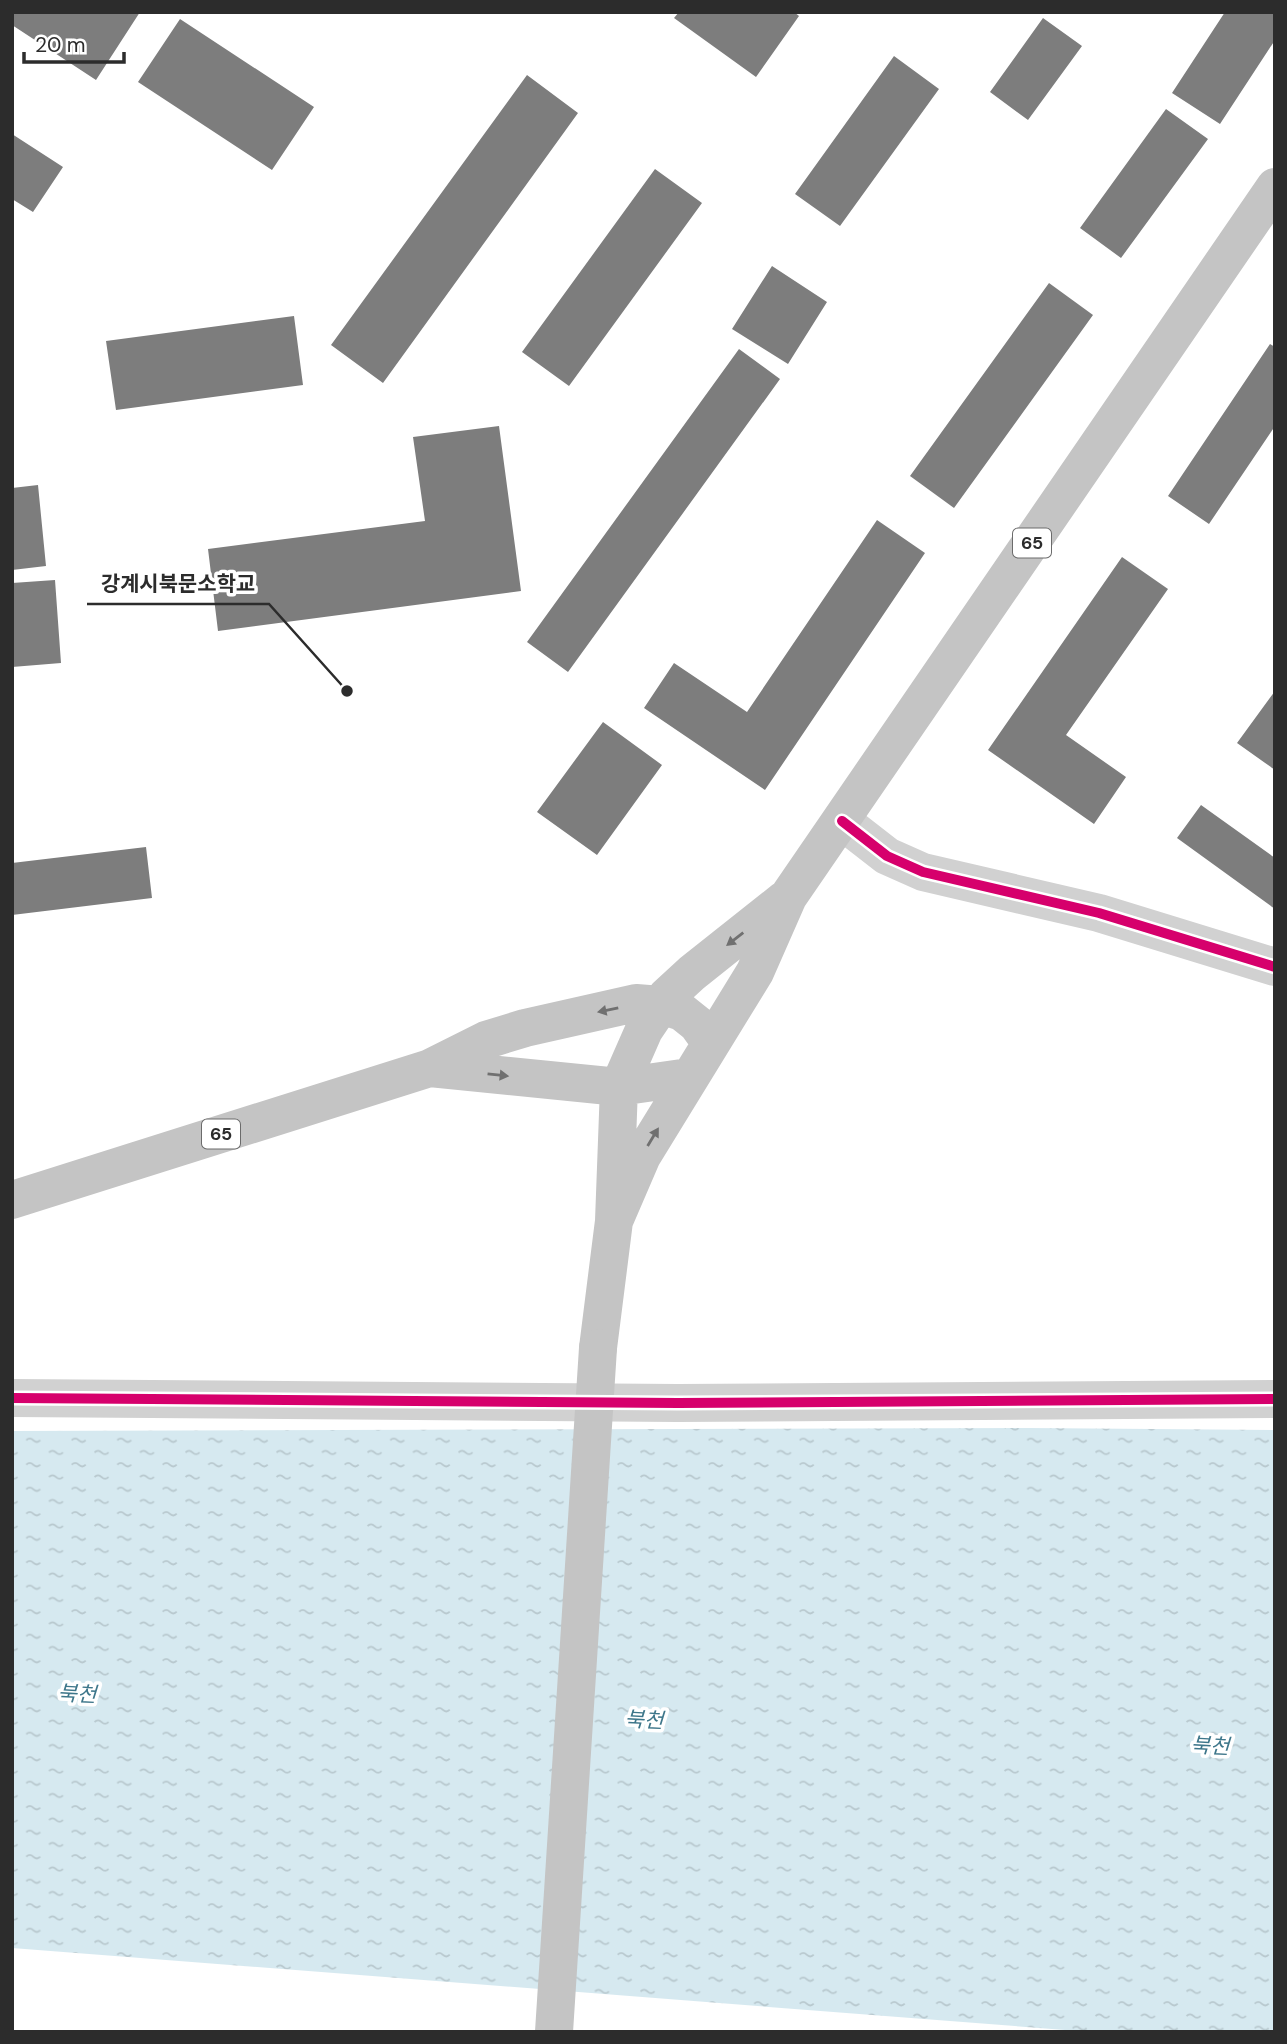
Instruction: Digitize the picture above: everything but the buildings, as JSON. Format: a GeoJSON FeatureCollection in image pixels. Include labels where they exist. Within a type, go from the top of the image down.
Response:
{"type":"FeatureCollection","features":[{"type":"Feature","properties":{"kind":"main road","name":"65"},"geometry":{"type":"LineString","coordinates":[[788,897],[1275,187]]}},
{"type":"Feature","properties":{"kind":"main road"},"geometry":{"type":"LineString","coordinates":[[554,2032],[598,1348],[614,1220],[618,1087],[644,1030],[667,996],[788,897]]}},
{"type":"Feature","properties":{"kind":"main road"},"geometry":{"type":"LineString","coordinates":[[614,1220],[642,1156],[755,972],[788,897]]}},
{"type":"Feature","properties":{"kind":"main road"},"geometry":{"type":"LineString","coordinates":[[430,1068],[486,1040],[636,1003],[661,1005],[682,1012],[697,1024],[710,1042]]}},
{"type":"Feature","properties":{"kind":"main road","name":"65"},"geometry":{"type":"LineString","coordinates":[[12,1200],[430,1068]]}},
{"type":"Feature","properties":{"kind":"main road"},"geometry":{"type":"LineString","coordinates":[[430,1068],[618,1087],[689,1077]]}},
{"type":"Feature","properties":{"kind":"street"},"geometry":{"type":"LineString","coordinates":[[842,821],[887,856],[923,872],[1099,913],[1275,967]]}},
{"type":"Feature","properties":{"kind":"street"},"geometry":{"type":"LineString","coordinates":[[12,1398],[664,1403],[1275,1399]]}},
{"type":"Feature","properties":{"kind":"water","name":"북천"},"geometry":{"type":"Polygon","coordinates":[[[1031,1428],[1275,1430],[1275,2032],[1091,2032],[12,1948],[12,1431],[1031,1428]]]}},
{"type":"Feature","properties":{"kind":"cycle path"},"geometry":{"type":"LineString","coordinates":[[842,821],[887,856],[923,872],[1099,913],[1275,967]]}},
{"type":"Feature","properties":{"kind":"cycle path"},"geometry":{"type":"LineString","coordinates":[[12,1398],[678,1403],[1275,1399]]}},
{"type":"Feature","properties":{"kind":"place","name":"강계시북문소학교"},"geometry":{"type":"Point","coordinates":[347,691]}}]}
